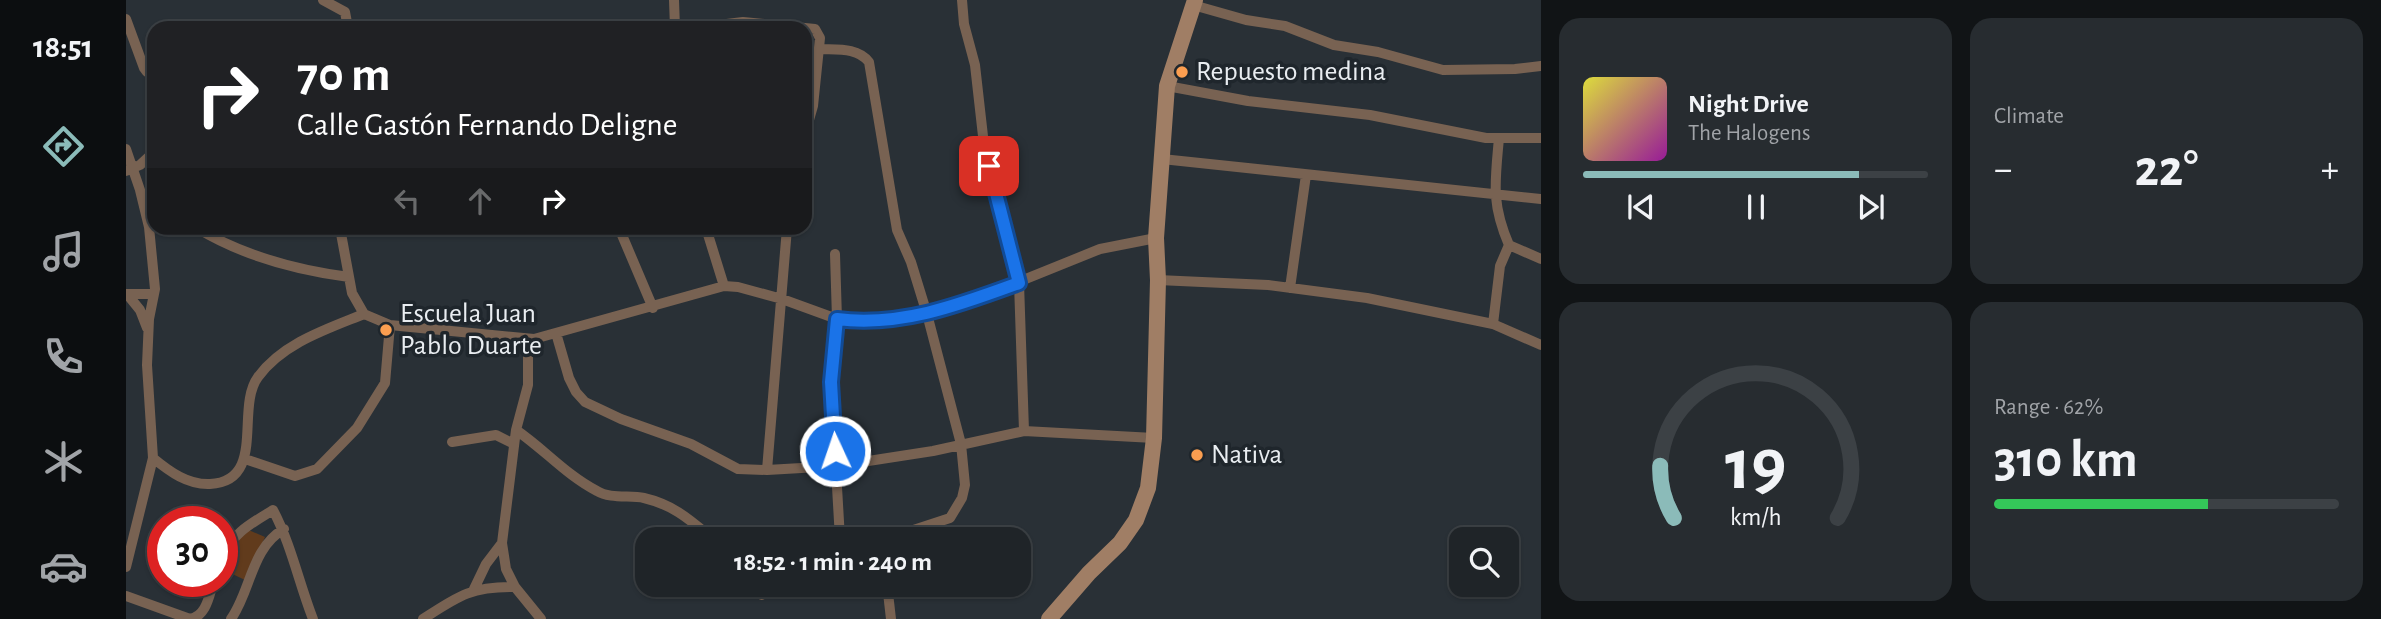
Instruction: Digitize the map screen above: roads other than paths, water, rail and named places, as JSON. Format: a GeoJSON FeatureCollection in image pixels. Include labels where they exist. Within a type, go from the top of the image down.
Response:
{"type":"FeatureCollection","features":[{"type":"Feature","properties":{"kind":"main road"},"geometry":{"type":"LineString","coordinates":[[1049,619],[1119,543],[1136,520],[1148,488],[1154,439],[1158,280],[1156,238],[1167,86],[1194,3]]}},
{"type":"Feature","properties":{"kind":"street"},"geometry":{"type":"LineString","coordinates":[[323,0],[345,12],[347,21]]}},
{"type":"Feature","properties":{"kind":"street"},"geometry":{"type":"LineString","coordinates":[[674,0],[676,21]]}},
{"type":"Feature","properties":{"kind":"street"},"geometry":{"type":"LineString","coordinates":[[962,0],[964,24],[975,65],[984,145],[1019,283],[1024,431]]}},
{"type":"Feature","properties":{"kind":"street"},"geometry":{"type":"LineString","coordinates":[[1194,3],[1246,20],[1284,26],[1334,45],[1378,52],[1443,70],[1541,66]]}},
{"type":"Feature","properties":{"kind":"street"},"geometry":{"type":"LineString","coordinates":[[126,19],[147,72]]}},
{"type":"Feature","properties":{"kind":"street"},"geometry":{"type":"LineString","coordinates":[[812,29],[820,38],[812,110]]}},
{"type":"Feature","properties":{"kind":"street"},"geometry":{"type":"LineString","coordinates":[[819,49],[853,51],[862,54],[869,62],[897,230],[911,262],[927,314],[961,444],[964,485],[962,498],[950,518],[923,527]]}},
{"type":"Feature","properties":{"kind":"street"},"geometry":{"type":"LineString","coordinates":[[1167,86],[1248,101],[1370,115],[1486,138],[1541,138]]}},
{"type":"Feature","properties":{"kind":"street"},"geometry":{"type":"LineString","coordinates":[[1499,138],[1494,194],[1500,225],[1509,245],[1541,259]]}},
{"type":"Feature","properties":{"kind":"street"},"geometry":{"type":"LineString","coordinates":[[126,149],[130,169],[140,190],[147,222]]}},
{"type":"Feature","properties":{"kind":"street"},"geometry":{"type":"LineString","coordinates":[[130,169],[147,157]]}},
{"type":"Feature","properties":{"kind":"street"},"geometry":{"type":"LineString","coordinates":[[1162,159],[1541,199]]}},
{"type":"Feature","properties":{"kind":"street"},"geometry":{"type":"LineString","coordinates":[[1290,288],[1306,175]]}},
{"type":"Feature","properties":{"kind":"street"},"geometry":{"type":"LineString","coordinates":[[140,190],[147,194]]}},
{"type":"Feature","properties":{"kind":"street"},"geometry":{"type":"LineString","coordinates":[[126,567],[153,458],[147,365],[148,331],[154,294],[150,235]]}},
{"type":"Feature","properties":{"kind":"street"},"geometry":{"type":"LineString","coordinates":[[208,235],[221,243],[303,271],[349,277]]}},
{"type":"Feature","properties":{"kind":"street"},"geometry":{"type":"LineString","coordinates":[[341,235],[352,293],[364,314],[390,326],[534,339],[724,286],[782,299],[837,319],[863,322],[927,314],[1019,283],[1100,249],[1156,238]]}},
{"type":"Feature","properties":{"kind":"street"},"geometry":{"type":"LineString","coordinates":[[622,235],[653,307]]}},
{"type":"Feature","properties":{"kind":"street"},"geometry":{"type":"LineString","coordinates":[[708,235],[724,286]]}},
{"type":"Feature","properties":{"kind":"street"},"geometry":{"type":"LineString","coordinates":[[767,470],[785,235]]}},
{"type":"Feature","properties":{"kind":"street"},"geometry":{"type":"LineString","coordinates":[[1493,324],[1500,266],[1509,245]]}},
{"type":"Feature","properties":{"kind":"street"},"geometry":{"type":"LineString","coordinates":[[835,254],[837,319],[831,382],[839,527]]}},
{"type":"Feature","properties":{"kind":"street"},"geometry":{"type":"LineString","coordinates":[[1158,280],[1290,288],[1380,300],[1493,324],[1541,345]]}},
{"type":"Feature","properties":{"kind":"street"},"geometry":{"type":"LineString","coordinates":[[126,294],[154,294]]}},
{"type":"Feature","properties":{"kind":"street"},"geometry":{"type":"LineString","coordinates":[[126,294],[140,310],[148,331]]}},
{"type":"Feature","properties":{"kind":"street"},"geometry":{"type":"LineString","coordinates":[[153,458],[196,485],[217,484],[236,473],[247,449],[247,404],[257,377],[280,356],[310,335],[364,314]]}},
{"type":"Feature","properties":{"kind":"street"},"geometry":{"type":"LineString","coordinates":[[245,458],[295,476],[317,469],[357,428],[386,383],[390,326]]}},
{"type":"Feature","properties":{"kind":"street"},"geometry":{"type":"LineString","coordinates":[[556,334],[569,377],[576,392],[585,402],[621,419],[691,444],[738,469],[836,466],[933,451],[1024,431],[1154,439]]}},
{"type":"Feature","properties":{"kind":"street"},"geometry":{"type":"LineString","coordinates":[[524,338],[528,352],[528,385],[516,430],[502,543],[506,569],[515,587],[541,619]]}},
{"type":"Feature","properties":{"kind":"street"},"geometry":{"type":"LineString","coordinates":[[516,430],[536,443],[564,471],[600,494],[643,498],[673,507],[698,527]]}},
{"type":"Feature","properties":{"kind":"street"},"geometry":{"type":"LineString","coordinates":[[452,442],[496,435],[514,444]]}},
{"type":"Feature","properties":{"kind":"street"},"geometry":{"type":"LineString","coordinates":[[238,534],[273,510],[284,529],[298,581],[313,619]]}},
{"type":"Feature","properties":{"kind":"street"},"geometry":{"type":"LineString","coordinates":[[231,619],[250,574],[271,536],[284,529]]}},
{"type":"Feature","properties":{"kind":"street"},"geometry":{"type":"LineString","coordinates":[[474,589],[486,564],[502,543]]}},
{"type":"Feature","properties":{"kind":"street"},"geometry":{"type":"LineString","coordinates":[[423,619],[454,598],[474,589],[492,586],[515,587]]}},
{"type":"Feature","properties":{"kind":"street"},"geometry":{"type":"LineString","coordinates":[[126,596],[190,619],[197,618],[203,612],[208,597]]}},
{"type":"Feature","properties":{"kind":"street"},"geometry":{"type":"LineString","coordinates":[[888,597],[891,619]]}},
{"type":"Feature","properties":{"kind":"place","name":"Repuesto medina"},"geometry":{"type":"Point","coordinates":[1182,72]}},
{"type":"Feature","properties":{"kind":"place","name":"Escuela Juan Pablo Duarte"},"geometry":{"type":"Point","coordinates":[386,330]}},
{"type":"Feature","properties":{"kind":"place","name":"Nativa"},"geometry":{"type":"Point","coordinates":[1197,455]}}]}
